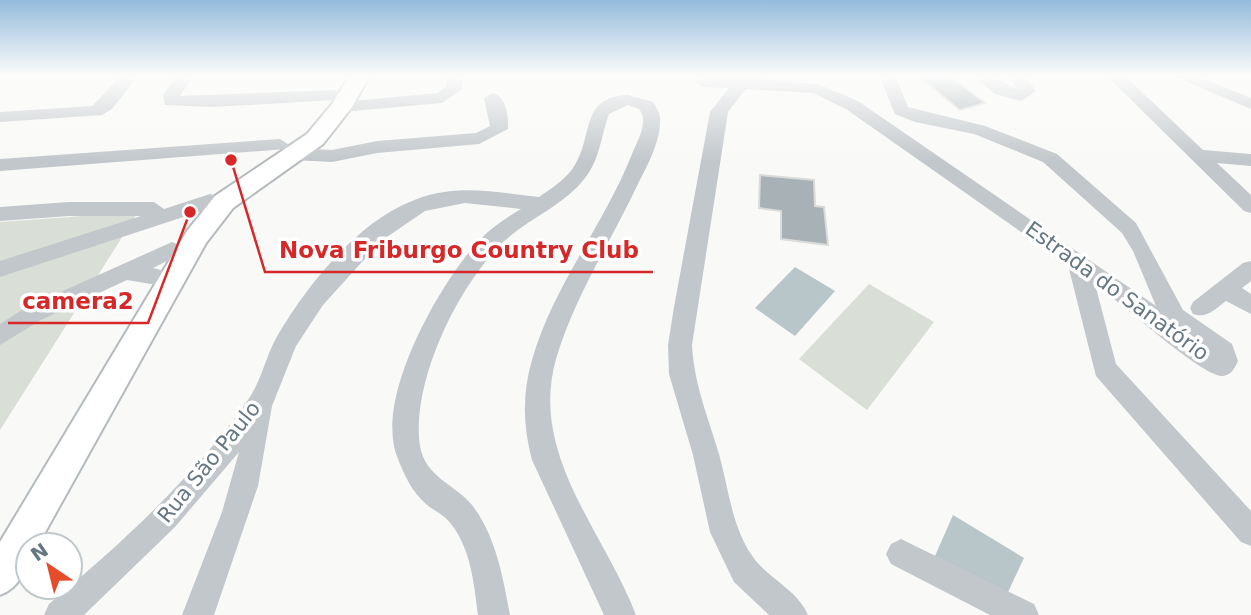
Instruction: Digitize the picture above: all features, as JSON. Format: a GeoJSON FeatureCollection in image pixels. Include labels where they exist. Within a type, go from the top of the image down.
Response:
{"type":"FeatureCollection","features":[{"type":"Feature","properties":{"kind":"main road"},"geometry":{"type":"LineString","coordinates":[[0,538],[172,250],[210,201],[287,149],[315,139],[333,104]]}},
{"type":"Feature","properties":{"kind":"main road"},"geometry":{"type":"LineString","coordinates":[[0,577],[195,237],[224,202],[287,149]]}},
{"type":"Feature","properties":{"kind":"street"},"geometry":{"type":"LineString","coordinates":[[0,117],[96,111],[107,104]]}},
{"type":"Feature","properties":{"kind":"street"},"geometry":{"type":"LineString","coordinates":[[0,165],[287,149],[332,156],[377,147],[480,138],[499,130],[500,119],[495,104]]}},
{"type":"Feature","properties":{"kind":"street"},"geometry":{"type":"LineString","coordinates":[[494,615],[484,564],[475,538],[461,514],[433,492],[407,446],[408,412],[432,328],[450,302],[461,279],[477,255],[500,233],[571,184],[582,170],[592,149],[597,122],[608,106],[613,104]]}},
{"type":"Feature","properties":{"kind":"street"},"geometry":{"type":"LineString","coordinates":[[620,615],[605,576],[552,480],[539,436],[535,407],[540,370],[557,323],[620,208],[643,155],[652,118],[647,106],[643,104]]}},
{"type":"Feature","properties":{"kind":"street","name":"Estrada do Sanatório"},"geometry":{"type":"LineString","coordinates":[[715,104],[719,111]]}},
{"type":"Feature","properties":{"kind":"street","name":"Estrada do Sanatório"},"geometry":{"type":"LineString","coordinates":[[725,104],[719,111],[685,307],[680,345],[681,374],[706,455],[724,532],[745,571],[792,615]]}},
{"type":"Feature","properties":{"kind":"street","name":"Estrada do Sanatório"},"geometry":{"type":"LineString","coordinates":[[849,104],[1078,261],[1191,347],[1222,366],[1226,361],[1224,351],[1175,316],[1165,302],[1143,250],[1129,228],[1050,158],[1014,142],[901,110]]}},
{"type":"Feature","properties":{"kind":"street"},"geometry":{"type":"LineString","coordinates":[[892,134],[903,119],[898,104]]}},
{"type":"Feature","properties":{"kind":"street"},"geometry":{"type":"LineString","coordinates":[[1144,104],[1251,206]]}},
{"type":"Feature","properties":{"kind":"street"},"geometry":{"type":"LineString","coordinates":[[1197,155],[1251,160]]}},
{"type":"Feature","properties":{"kind":"street","name":"Rua São Paulo"},"geometry":{"type":"LineString","coordinates":[[60,615],[100,582],[185,499],[259,405],[286,342],[314,302],[368,240],[415,207],[440,199],[540,204]]}},
{"type":"Feature","properties":{"kind":"street"},"geometry":{"type":"LineString","coordinates":[[0,269],[210,201]]}},
{"type":"Feature","properties":{"kind":"street"},"geometry":{"type":"LineString","coordinates":[[0,214],[69,209],[115,211],[182,208]]}},
{"type":"Feature","properties":{"kind":"street"},"geometry":{"type":"LineString","coordinates":[[0,336],[33,314],[172,250]]}},
{"type":"Feature","properties":{"kind":"street"},"geometry":{"type":"LineString","coordinates":[[1078,261],[1105,369],[1251,532]]}},
{"type":"Feature","properties":{"kind":"street"},"geometry":{"type":"LineString","coordinates":[[1201,308],[1251,269]]}},
{"type":"Feature","properties":{"kind":"street"},"geometry":{"type":"LineString","coordinates":[[126,272],[157,277]]}},
{"type":"Feature","properties":{"kind":"street"},"geometry":{"type":"LineString","coordinates":[[1227,290],[1251,305]]}},
{"type":"Feature","properties":{"kind":"street"},"geometry":{"type":"LineString","coordinates":[[198,615],[247,482],[257,438],[259,405]]}},
{"type":"Feature","properties":{"kind":"street"},"geometry":{"type":"LineString","coordinates":[[901,554],[1023,615]]}},
{"type":"Feature","properties":{"kind":"shaded area"},"geometry":{"type":"Polygon","coordinates":[[[138,212],[0,430],[0,222],[138,212]]]}},
{"type":"Feature","properties":{"kind":"shaded area"},"geometry":{"type":"Polygon","coordinates":[[[795,267],[835,291],[795,336],[755,308],[795,267]]]}},
{"type":"Feature","properties":{"kind":"shaded area"},"geometry":{"type":"Polygon","coordinates":[[[869,284],[934,322],[867,410],[799,359],[869,284]]]}},
{"type":"Feature","properties":{"kind":"shaded area"},"geometry":{"type":"Polygon","coordinates":[[[953,515],[1024,558],[1008,592],[935,556],[953,515]]]}},
{"type":"Feature","properties":{"kind":"building"},"geometry":{"type":"Polygon","coordinates":[[[952,104],[982,104],[960,110],[952,104]]]}},
{"type":"Feature","properties":{"kind":"building"},"geometry":{"type":"Polygon","coordinates":[[[760,175],[814,180],[815,206],[824,207],[828,245],[781,239],[781,211],[759,208],[760,175]]]}},
{"type":"Feature","properties":{"kind":"place","name":"Nova Friburgo Country Club"},"geometry":{"type":"Point","coordinates":[231,160]}},
{"type":"Feature","properties":{"kind":"place","name":"camera2"},"geometry":{"type":"Point","coordinates":[190,212]}}]}
